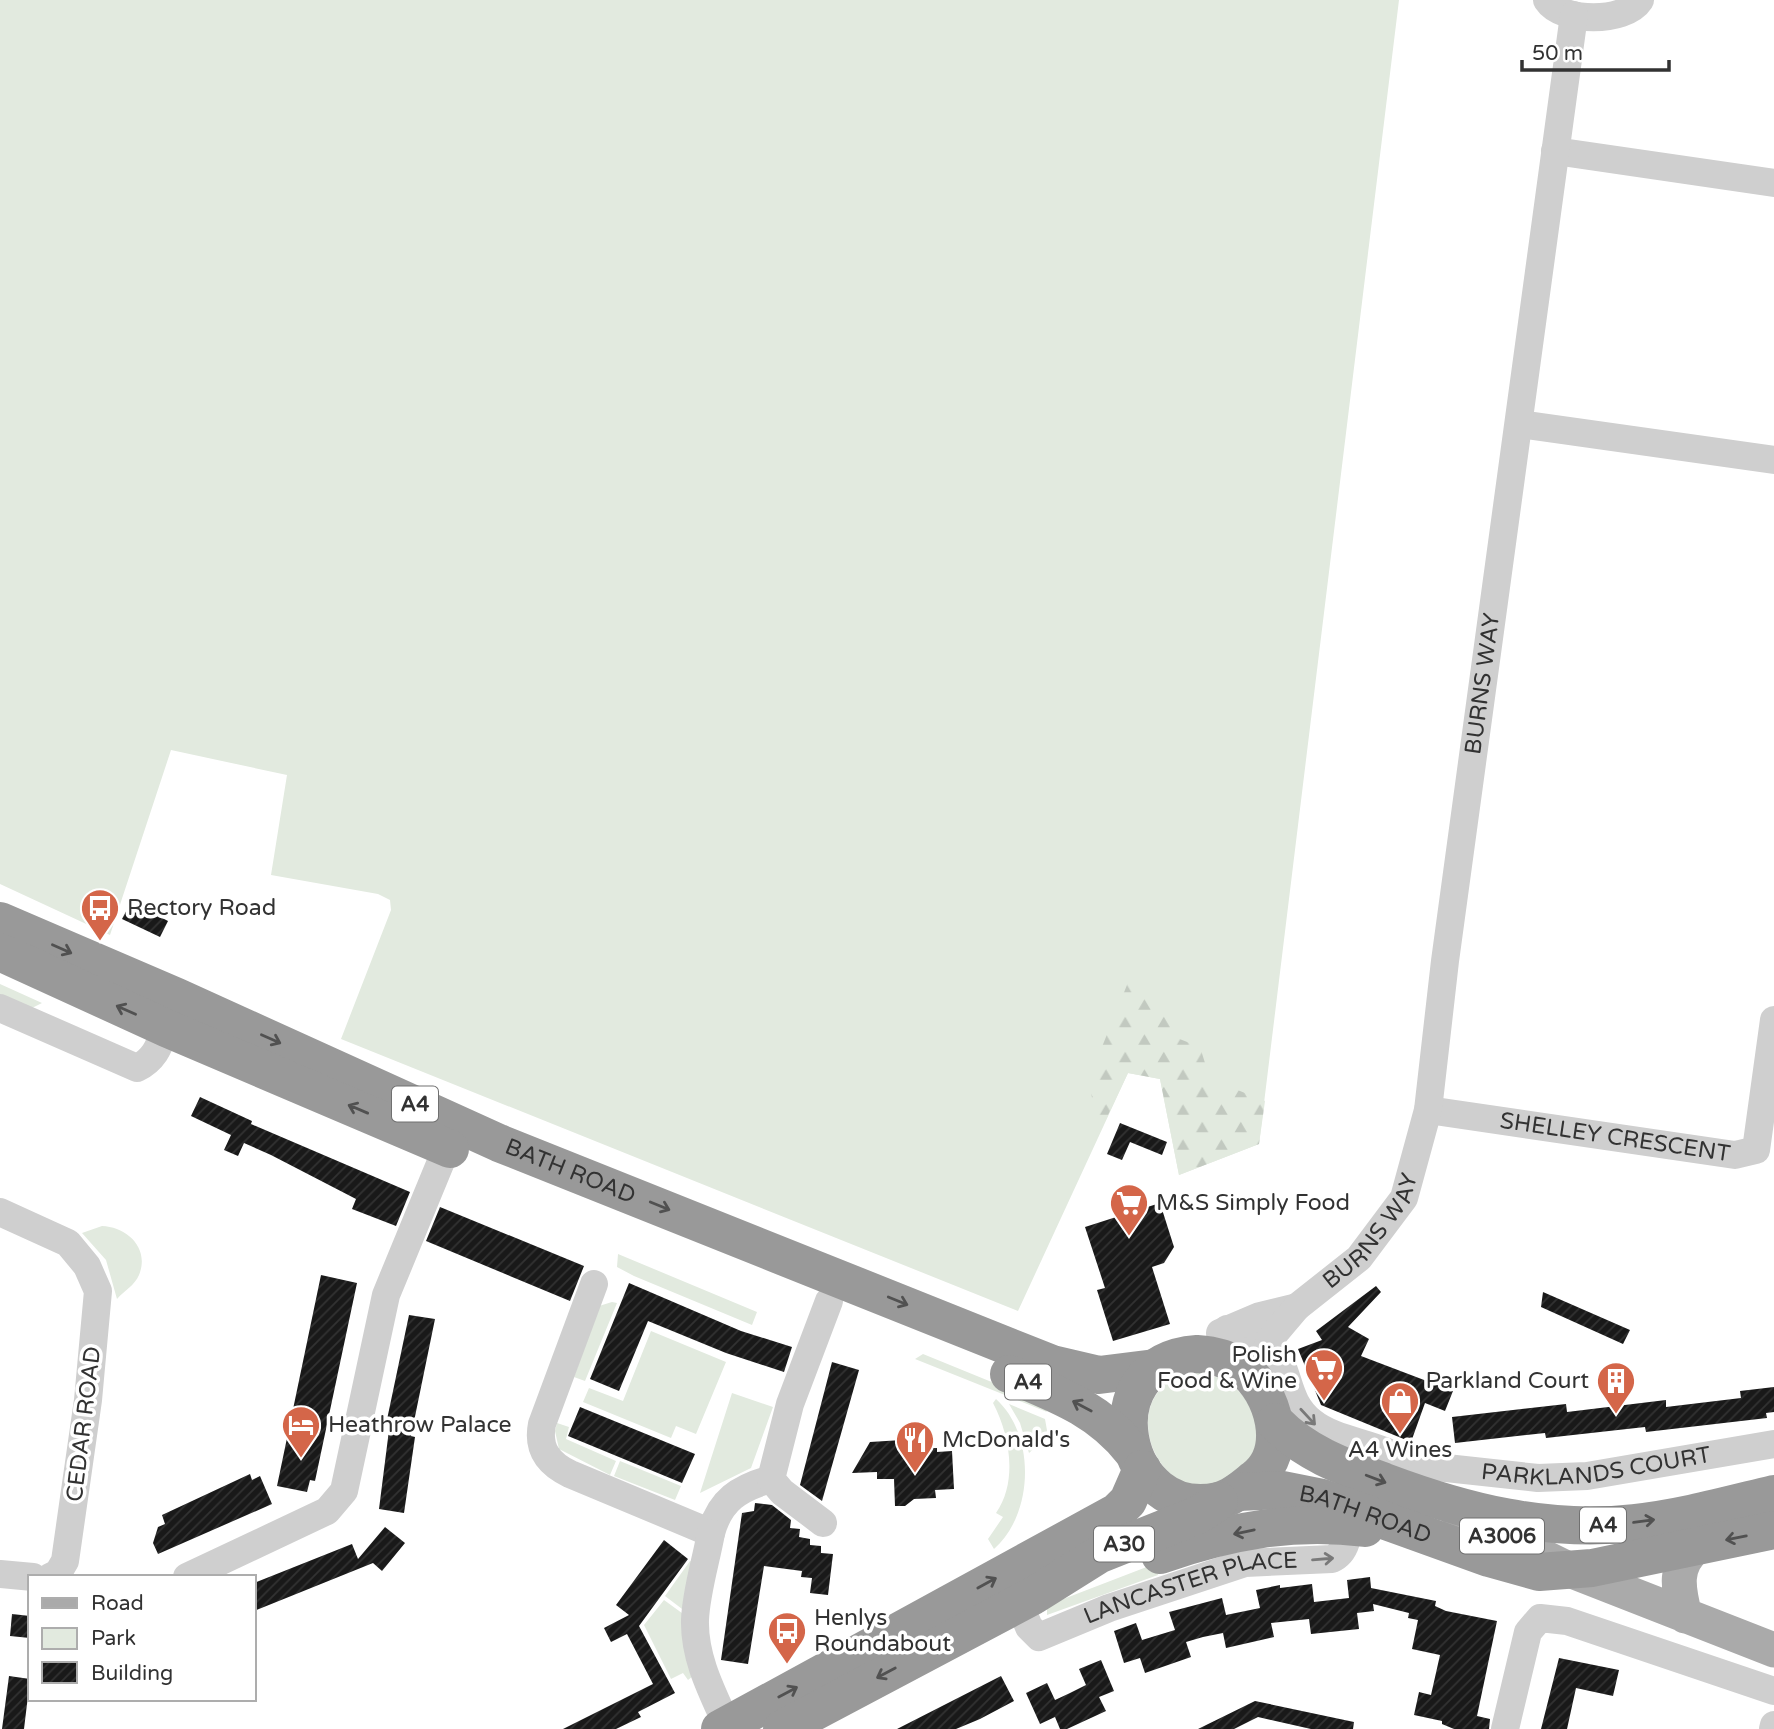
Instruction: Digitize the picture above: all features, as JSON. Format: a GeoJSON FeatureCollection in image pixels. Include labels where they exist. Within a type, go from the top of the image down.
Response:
{"type":"FeatureCollection","features":[{"type":"Feature","properties":{"kind":"highway","name":"BATH ROAD"},"geometry":{"type":"LineString","coordinates":[[0,921],[177,997],[499,1143],[1052,1364],[1100,1375],[1170,1362]]}},
{"type":"Feature","properties":{"kind":"highway","name":"BATH ROAD"},"geometry":{"type":"LineString","coordinates":[[0,952],[166,1028],[447,1147],[1084,1406],[1112,1427],[1137,1460]]}},
{"type":"Feature","properties":{"kind":"highway"},"geometry":{"type":"LineString","coordinates":[[1223,1358],[1244,1369],[1268,1362],[1276,1441],[1270,1460],[1259,1476],[1229,1496],[1200,1502],[1173,1496],[1155,1486],[1137,1460],[1128,1422],[1131,1401],[1138,1386],[1170,1362],[1223,1358]]}},
{"type":"Feature","properties":{"kind":"highway","name":"BATH ROAD"},"geometry":{"type":"LineString","coordinates":[[1275,1422],[1291,1438],[1320,1457],[1425,1488]]}},
{"type":"Feature","properties":{"kind":"highway","name":"A30"},"geometry":{"type":"LineString","coordinates":[[724,1727],[1117,1511],[1128,1502],[1137,1460]]}},
{"type":"Feature","properties":{"kind":"highway","name":"A4"},"geometry":{"type":"LineString","coordinates":[[1425,1488],[1530,1522],[1595,1525],[1674,1517],[1774,1494]]}},
{"type":"Feature","properties":{"kind":"highway","name":"BATH ROAD"},"geometry":{"type":"LineString","coordinates":[[1229,1496],[1303,1493],[1350,1517],[1409,1530],[1489,1559],[1539,1572],[1572,1571]]}},
{"type":"Feature","properties":{"kind":"highway","name":"A30"},"geometry":{"type":"LineString","coordinates":[[782,1729],[1026,1600],[1100,1554],[1198,1515],[1229,1496]]}},
{"type":"Feature","properties":{"kind":"highway"},"geometry":{"type":"LineString","coordinates":[[1026,1600],[1212,1539],[1285,1525],[1350,1517]]}},
{"type":"Feature","properties":{"kind":"highway","name":"A4"},"geometry":{"type":"LineString","coordinates":[[1572,1571],[1774,1530]]}},
{"type":"Feature","properties":{"kind":"main road","name":"BATH ROAD"},"geometry":{"type":"LineString","coordinates":[[1425,1488],[1572,1571],[1774,1650]]}},
{"type":"Feature","properties":{"kind":"main road"},"geometry":{"type":"LineString","coordinates":[[1685,1616],[1679,1572],[1682,1562],[1697,1546]]}},
{"type":"Feature","properties":{"kind":"street"},"geometry":{"type":"LineString","coordinates":[[1547,0],[1550,5],[1574,15],[1620,15],[1640,0]]}},
{"type":"Feature","properties":{"kind":"street","name":"BURNS WAY"},"geometry":{"type":"LineString","coordinates":[[1268,1362],[1297,1307],[1359,1258],[1404,1198],[1427,1110],[1574,15]]}},
{"type":"Feature","properties":{"kind":"street"},"geometry":{"type":"LineString","coordinates":[[1555,151],[1774,183]]}},
{"type":"Feature","properties":{"kind":"street"},"geometry":{"type":"LineString","coordinates":[[1519,424],[1774,460]]}},
{"type":"Feature","properties":{"kind":"street"},"geometry":{"type":"LineString","coordinates":[[0,1008],[137,1068],[149,1062],[155,1054],[166,1028]]}},
{"type":"Feature","properties":{"kind":"street","name":"SHELLEY CRESCENT"},"geometry":{"type":"LineString","coordinates":[[1427,1110],[1735,1155],[1746,1154],[1756,1150],[1774,1020]]}},
{"type":"Feature","properties":{"kind":"street"},"geometry":{"type":"LineString","coordinates":[[191,1575],[327,1511],[344,1491],[386,1295],[447,1147]]}},
{"type":"Feature","properties":{"kind":"street","name":"CEDAR ROAD"},"geometry":{"type":"LineString","coordinates":[[0,1212],[68,1243],[87,1266],[99,1303],[65,1561],[54,1575]]}},
{"type":"Feature","properties":{"kind":"street"},"geometry":{"type":"LineString","coordinates":[[594,1284],[541,1424],[543,1449],[551,1462],[560,1469],[711,1533]]}},
{"type":"Feature","properties":{"kind":"street"},"geometry":{"type":"LineString","coordinates":[[771,1479],[790,1404],[829,1301]]}},
{"type":"Feature","properties":{"kind":"street","name":"BURNS WAY"},"geometry":{"type":"LineString","coordinates":[[1170,1362],[1227,1329],[1259,1316],[1297,1307]]}},
{"type":"Feature","properties":{"kind":"street"},"geometry":{"type":"LineString","coordinates":[[1227,1329],[1240,1332],[1268,1362],[1315,1425],[1400,1458],[1414,1468],[1425,1488]]}},
{"type":"Feature","properties":{"kind":"street","name":"PARKLANDS COURT"},"geometry":{"type":"LineString","coordinates":[[1425,1488],[1437,1467],[1538,1478],[1587,1476],[1774,1444]]}},
{"type":"Feature","properties":{"kind":"street"},"geometry":{"type":"LineString","coordinates":[[724,1727],[696,1642],[695,1619],[711,1533],[716,1514],[727,1500],[750,1485],[771,1479]]}},
{"type":"Feature","properties":{"kind":"street"},"geometry":{"type":"LineString","coordinates":[[771,1479],[782,1492],[823,1523]]}},
{"type":"Feature","properties":{"kind":"street"},"geometry":{"type":"LineString","coordinates":[[0,1574],[28,1577]]}},
{"type":"Feature","properties":{"kind":"street"},"geometry":{"type":"LineString","coordinates":[[1505,1729],[1528,1632],[1540,1618],[1567,1621],[1774,1692]]}},
{"type":"Feature","properties":{"kind":"green space"},"geometry":{"type":"Polygon","coordinates":[[[0,0],[1399,0],[1259,1144],[1179,1175],[1160,1079],[1128,1073],[1018,1311],[341,1039],[391,910],[390,900],[378,894],[271,875],[287,775],[171,750],[110,935],[0,884],[0,0]]]}},
{"type":"Feature","properties":{"kind":"green space"},"geometry":{"type":"Polygon","coordinates":[[[1129,980],[1175,1004],[1177,1038],[1200,1047],[1210,1079],[1265,1101],[1259,1144],[1179,1175],[1160,1079],[1128,1073],[1098,1136],[1089,1079],[1129,980]]]}},
{"type":"Feature","properties":{"kind":"green space"},"geometry":{"type":"Polygon","coordinates":[[[0,984],[42,1003],[28,1010],[0,997],[0,984]]]}},
{"type":"Feature","properties":{"kind":"green space"},"geometry":{"type":"Polygon","coordinates":[[[102,1226],[120,1230],[128,1235],[139,1248],[141,1256],[142,1265],[137,1279],[117,1299],[106,1260],[82,1233],[102,1226]]]}},
{"type":"Feature","properties":{"kind":"green space"},"geometry":{"type":"Polygon","coordinates":[[[618,1254],[757,1312],[752,1325],[617,1267],[618,1254]]]}},
{"type":"Feature","properties":{"kind":"green space"},"geometry":{"type":"Polygon","coordinates":[[[617,1303],[585,1381],[574,1377],[599,1306],[617,1303]]]}},
{"type":"Feature","properties":{"kind":"green space"},"geometry":{"type":"Polygon","coordinates":[[[651,1331],[726,1362],[696,1434],[676,1426],[671,1438],[583,1402],[589,1388],[623,1401],[651,1331]]]}},
{"type":"Feature","properties":{"kind":"green space"},"geometry":{"type":"Polygon","coordinates":[[[923,1354],[1041,1402],[1047,1412],[915,1359],[923,1354]]]}},
{"type":"Feature","properties":{"kind":"green space"},"geometry":{"type":"Polygon","coordinates":[[[1199,1372],[1227,1382],[1245,1399],[1256,1422],[1262,1452],[1222,1481],[1198,1486],[1177,1479],[1161,1463],[1151,1443],[1148,1420],[1154,1398],[1171,1381],[1199,1372]]]}},
{"type":"Feature","properties":{"kind":"green space"},"geometry":{"type":"Polygon","coordinates":[[[732,1393],[773,1407],[751,1468],[700,1493],[732,1393]]]}},
{"type":"Feature","properties":{"kind":"green space"},"geometry":{"type":"Polygon","coordinates":[[[996,1399],[1009,1414],[1018,1433],[1025,1474],[1023,1496],[1017,1516],[994,1549],[988,1539],[1003,1517],[996,1513],[1003,1501],[1009,1473],[1004,1429],[993,1403],[996,1399]]]}},
{"type":"Feature","properties":{"kind":"green space"},"geometry":{"type":"Polygon","coordinates":[[[1009,1404],[1045,1419],[1048,1436],[1029,1453],[1020,1423],[1009,1404]]]}},
{"type":"Feature","properties":{"kind":"green space"},"geometry":{"type":"Polygon","coordinates":[[[557,1423],[569,1427],[566,1439],[616,1461],[610,1475],[559,1449],[555,1431],[557,1423]]]}},
{"type":"Feature","properties":{"kind":"green space"},"geometry":{"type":"Polygon","coordinates":[[[620,1461],[681,1486],[675,1500],[614,1476],[620,1461]]]}},
{"type":"Feature","properties":{"kind":"green space"},"geometry":{"type":"Polygon","coordinates":[[[690,1561],[694,1562],[686,1612],[665,1596],[690,1561]]]}},
{"type":"Feature","properties":{"kind":"green space"},"geometry":{"type":"Polygon","coordinates":[[[1157,1563],[1158,1575],[1047,1615],[1047,1608],[1053,1603],[1157,1563]]]}},
{"type":"Feature","properties":{"kind":"green space"},"geometry":{"type":"Polygon","coordinates":[[[664,1600],[686,1616],[693,1676],[688,1680],[683,1673],[671,1679],[644,1625],[664,1600]]]}},
{"type":"Feature","properties":{"kind":"building"},"geometry":{"type":"Polygon","coordinates":[[[131,902],[168,921],[160,937],[122,919],[131,902]]]}},
{"type":"Feature","properties":{"kind":"building"},"geometry":{"type":"Polygon","coordinates":[[[200,1097],[252,1121],[251,1124],[410,1192],[396,1226],[352,1209],[356,1199],[244,1143],[238,1156],[224,1150],[231,1135],[191,1116],[200,1097]]]}},
{"type":"Feature","properties":{"kind":"building"},"geometry":{"type":"Polygon","coordinates":[[[1120,1123],[1167,1142],[1162,1155],[1130,1142],[1122,1160],[1107,1154],[1120,1123]]]}},
{"type":"Feature","properties":{"kind":"building"},"geometry":{"type":"Polygon","coordinates":[[[1160,1203],[1174,1247],[1164,1263],[1152,1267],[1170,1324],[1113,1341],[1097,1290],[1105,1288],[1085,1227],[1160,1203]]]}},
{"type":"Feature","properties":{"kind":"building"},"geometry":{"type":"Polygon","coordinates":[[[440,1207],[584,1266],[570,1301],[426,1241],[440,1207]]]}},
{"type":"Feature","properties":{"kind":"building"},"geometry":{"type":"Polygon","coordinates":[[[321,1275],[357,1283],[315,1481],[310,1480],[307,1492],[277,1486],[321,1275]]]}},
{"type":"Feature","properties":{"kind":"building"},"geometry":{"type":"Polygon","coordinates":[[[629,1283],[741,1331],[792,1347],[784,1372],[726,1353],[648,1321],[619,1391],[590,1379],[629,1283]]]}},
{"type":"Feature","properties":{"kind":"building"},"geometry":{"type":"Polygon","coordinates":[[[1376,1286],[1381,1292],[1348,1327],[1369,1339],[1361,1356],[1453,1391],[1445,1411],[1425,1403],[1411,1442],[1321,1405],[1298,1349],[1322,1340],[1316,1331],[1376,1286]]]}},
{"type":"Feature","properties":{"kind":"building"},"geometry":{"type":"Polygon","coordinates":[[[1543,1292],[1630,1330],[1623,1344],[1541,1307],[1543,1292]]]}},
{"type":"Feature","properties":{"kind":"building"},"geometry":{"type":"Polygon","coordinates":[[[409,1315],[435,1319],[411,1436],[415,1437],[404,1513],[379,1509],[389,1430],[385,1429],[409,1315]]]}},
{"type":"Feature","properties":{"kind":"building"},"geometry":{"type":"Polygon","coordinates":[[[832,1362],[859,1370],[822,1501],[800,1485],[832,1362]]]}},
{"type":"Feature","properties":{"kind":"building","name":"Parkland Court"},"geometry":{"type":"Polygon","coordinates":[[[1774,1387],[1774,1412],[1766,1413],[1767,1418],[1646,1432],[1645,1427],[1546,1438],[1545,1433],[1455,1443],[1452,1417],[1566,1404],[1567,1412],[1666,1400],[1666,1407],[1741,1398],[1740,1391],[1774,1387]]]}},
{"type":"Feature","properties":{"kind":"building"},"geometry":{"type":"Polygon","coordinates":[[[580,1407],[695,1454],[682,1483],[568,1436],[580,1407]]]}},
{"type":"Feature","properties":{"kind":"building","name":"McDonald's"},"geometry":{"type":"Polygon","coordinates":[[[932,1441],[937,1452],[952,1451],[954,1489],[935,1490],[936,1498],[914,1499],[905,1506],[895,1506],[894,1479],[877,1479],[877,1472],[852,1473],[870,1442],[932,1441]]]}},
{"type":"Feature","properties":{"kind":"building"},"geometry":{"type":"Polygon","coordinates":[[[250,1474],[252,1480],[260,1476],[272,1504],[158,1554],[153,1543],[158,1527],[165,1524],[162,1515],[250,1474]]]}},
{"type":"Feature","properties":{"kind":"building"},"geometry":{"type":"Polygon","coordinates":[[[755,1503],[772,1505],[791,1520],[790,1528],[800,1529],[799,1537],[810,1539],[810,1545],[821,1546],[821,1553],[833,1554],[828,1595],[810,1593],[812,1578],[801,1577],[802,1571],[764,1566],[748,1664],[721,1660],[742,1513],[754,1511],[755,1503]]]}},
{"type":"Feature","properties":{"kind":"building"},"geometry":{"type":"Polygon","coordinates":[[[385,1527],[405,1543],[382,1571],[373,1563],[256,1610],[256,1582],[352,1544],[358,1559],[385,1527]]]}},
{"type":"Feature","properties":{"kind":"building"},"geometry":{"type":"Polygon","coordinates":[[[664,1540],[688,1559],[639,1626],[675,1693],[638,1712],[641,1717],[616,1729],[563,1729],[653,1684],[627,1634],[611,1642],[604,1628],[629,1615],[616,1605],[664,1540]]]}},
{"type":"Feature","properties":{"kind":"building"},"geometry":{"type":"Polygon","coordinates":[[[1370,1577],[1371,1588],[1436,1601],[1435,1606],[1446,1611],[1497,1621],[1477,1716],[1490,1719],[1489,1729],[1454,1729],[1442,1724],[1442,1721],[1414,1715],[1419,1692],[1431,1695],[1440,1655],[1412,1649],[1418,1620],[1408,1618],[1409,1613],[1373,1604],[1374,1611],[1357,1613],[1359,1629],[1311,1634],[1309,1619],[1271,1623],[1274,1637],[1226,1648],[1223,1633],[1203,1637],[1186,1642],[1191,1657],[1145,1673],[1140,1658],[1124,1663],[1114,1631],[1136,1623],[1142,1640],[1175,1630],[1169,1612],[1222,1598],[1226,1615],[1260,1608],[1256,1590],[1280,1585],[1280,1588],[1312,1584],[1314,1602],[1349,1598],[1347,1580],[1370,1577]]]}},
{"type":"Feature","properties":{"kind":"building"},"geometry":{"type":"Polygon","coordinates":[[[12,1614],[28,1616],[28,1638],[10,1636],[12,1614]]]}},
{"type":"Feature","properties":{"kind":"building"},"geometry":{"type":"Polygon","coordinates":[[[1559,1658],[1619,1670],[1613,1696],[1576,1688],[1567,1729],[1541,1729],[1559,1658]]]}},
{"type":"Feature","properties":{"kind":"building"},"geometry":{"type":"Polygon","coordinates":[[[1101,1660],[1114,1691],[1099,1697],[1106,1711],[1067,1729],[1060,1729],[1055,1717],[1040,1724],[1026,1693],[1047,1683],[1055,1700],[1086,1685],[1079,1669],[1101,1660]]]}},
{"type":"Feature","properties":{"kind":"building"},"geometry":{"type":"Polygon","coordinates":[[[9,1676],[28,1679],[24,1729],[2,1729],[9,1676]]]}},
{"type":"Feature","properties":{"kind":"building"},"geometry":{"type":"Polygon","coordinates":[[[1001,1676],[1014,1701],[980,1719],[956,1729],[897,1729],[1001,1676]]]}},
{"type":"Feature","properties":{"kind":"building"},"geometry":{"type":"Polygon","coordinates":[[[1255,1701],[1354,1722],[1353,1729],[1311,1729],[1258,1717],[1234,1729],[1198,1729],[1255,1701]]]}},
{"type":"Feature","properties":{"kind":"place","name":"Rectory Road"},"geometry":{"type":"Point","coordinates":[100,942]}},
{"type":"Feature","properties":{"kind":"place","name":"M&S Simply Food"},"geometry":{"type":"Point","coordinates":[1129,1237]}},
{"type":"Feature","properties":{"kind":"place","name":"Polish Food & Wine"},"geometry":{"type":"Point","coordinates":[1324,1402]}},
{"type":"Feature","properties":{"kind":"place","name":"Parkland Court"},"geometry":{"type":"Point","coordinates":[1616,1415]}},
{"type":"Feature","properties":{"kind":"place","name":"A4 Wines"},"geometry":{"type":"Point","coordinates":[1400,1435]}},
{"type":"Feature","properties":{"kind":"place","name":"Heathrow Palace"},"geometry":{"type":"Point","coordinates":[301,1459]}},
{"type":"Feature","properties":{"kind":"place","name":"McDonald's"},"geometry":{"type":"Point","coordinates":[915,1474]}},
{"type":"Feature","properties":{"kind":"place","name":"Henlys Roundabout"},"geometry":{"type":"Point","coordinates":[787,1665]}}]}
